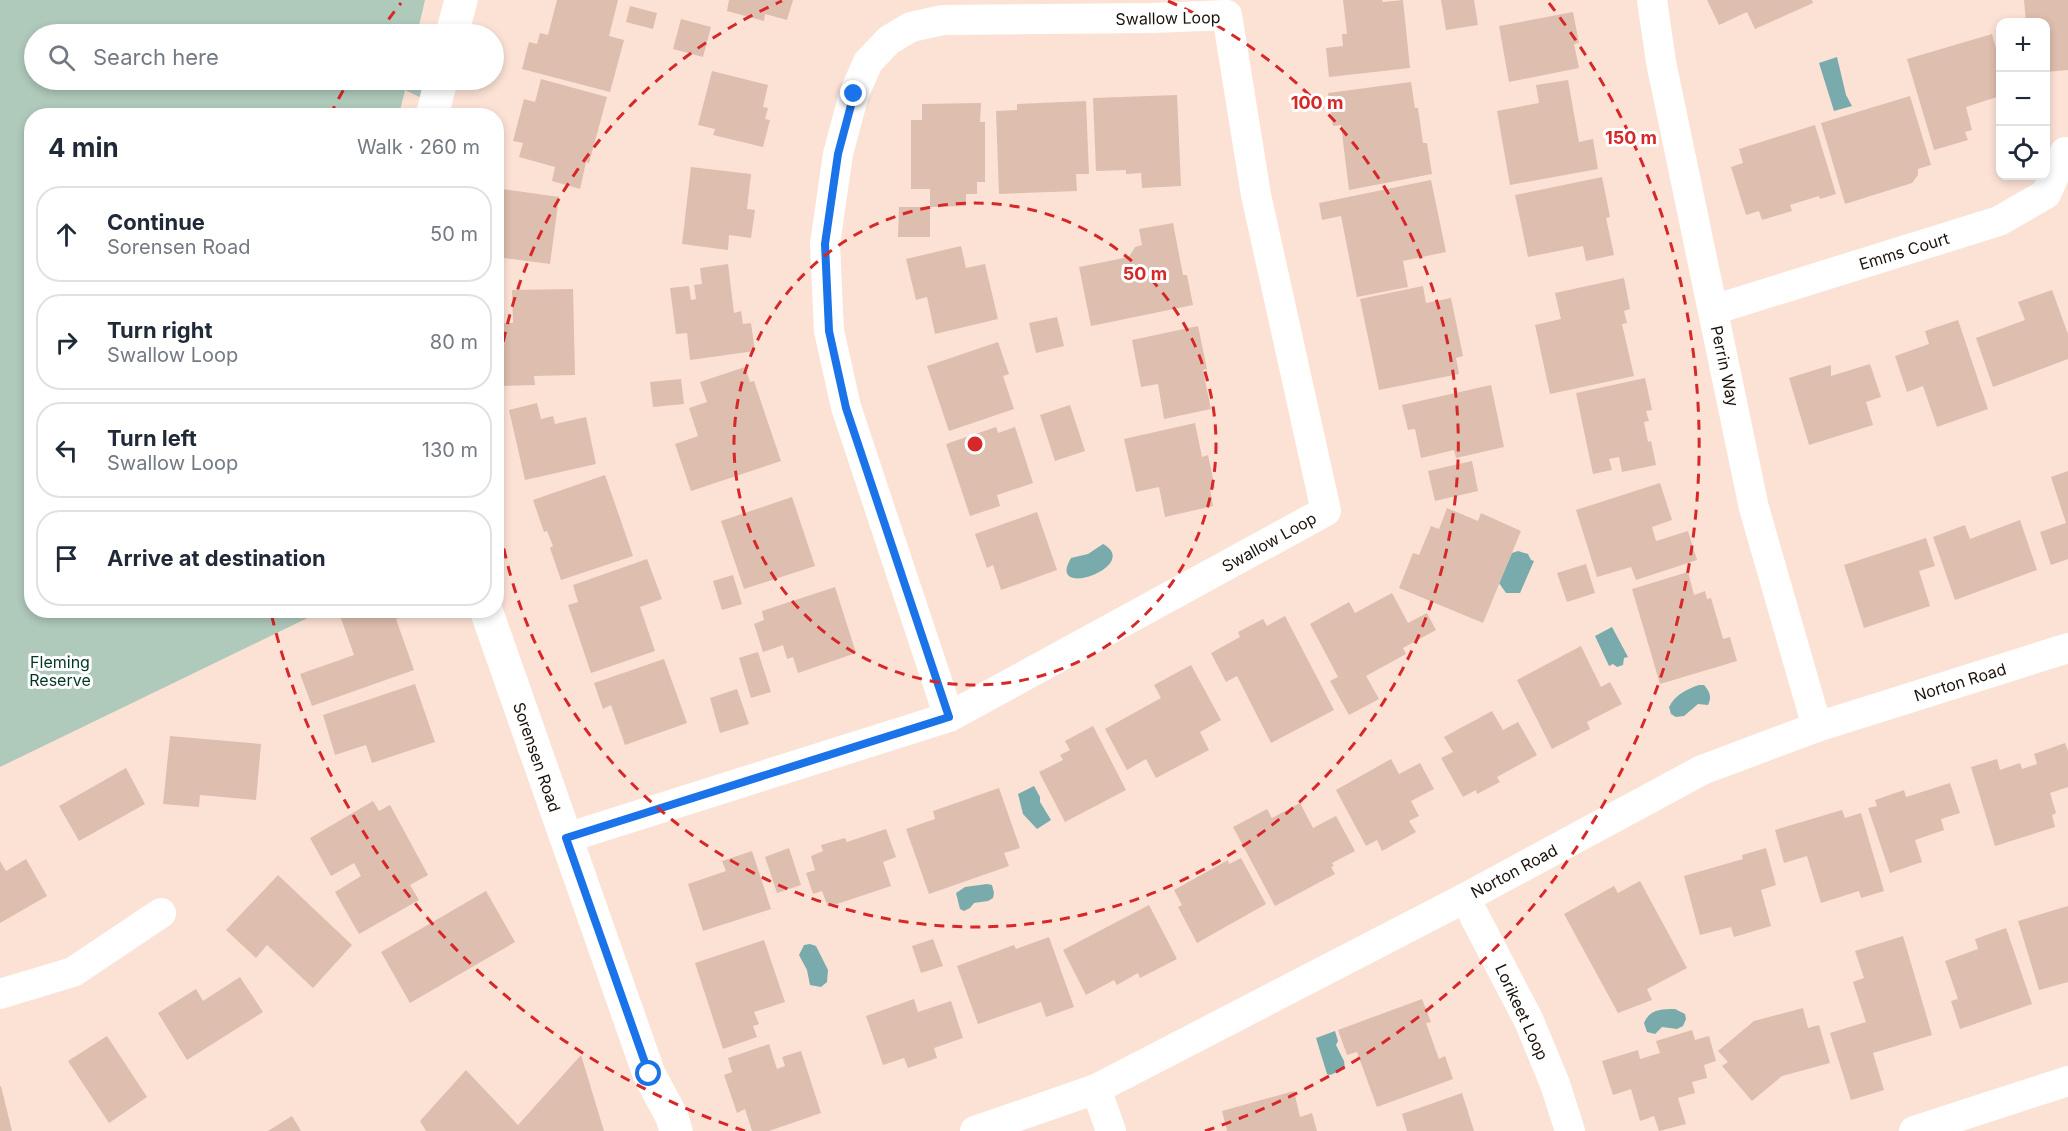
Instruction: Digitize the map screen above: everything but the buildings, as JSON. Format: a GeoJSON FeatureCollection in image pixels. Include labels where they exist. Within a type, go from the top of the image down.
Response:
{"type":"FeatureCollection","features":[{"type":"Feature","properties":{"kind":"street"},"geometry":{"type":"LineString","coordinates":[[455,24],[461,0]]}},
{"type":"Feature","properties":{"kind":"street","name":"Perrin Way"},"geometry":{"type":"LineString","coordinates":[[1652,0],[1661,62],[1754,508],[1818,727]]}},
{"type":"Feature","properties":{"kind":"street","name":"Swallow Loop"},"geometry":{"type":"LineString","coordinates":[[566,838],[949,717],[1326,511],[1256,195],[1227,15],[943,20],[911,27],[889,40],[868,62],[854,94],[838,154],[825,244],[829,331],[846,408],[949,717]]}},
{"type":"Feature","properties":{"kind":"street"},"geometry":{"type":"LineString","coordinates":[[434,108],[438,90]]}},
{"type":"Feature","properties":{"kind":"street","name":"Emms Court"},"geometry":{"type":"LineString","coordinates":[[1713,310],[1999,221],[2046,194],[2065,152]]}},
{"type":"Feature","properties":{"kind":"street","name":"Sorensen Road"},"geometry":{"type":"LineString","coordinates":[[489,618],[649,1074],[672,1117],[676,1131]]}},
{"type":"Feature","properties":{"kind":"street","name":"Norton Road"},"geometry":{"type":"LineString","coordinates":[[975,1131],[1096,1089],[1465,898],[1702,770],[1818,727],[2068,648]]}},
{"type":"Feature","properties":{"kind":"street","name":"Lorikeet Loop"},"geometry":{"type":"LineString","coordinates":[[1465,898],[1529,1021],[1555,1084],[1570,1131]]}},
{"type":"Feature","properties":{"kind":"street"},"geometry":{"type":"LineString","coordinates":[[0,994],[73,972],[161,913]]}},
{"type":"Feature","properties":{"kind":"street","name":"Sorensen Road"},"geometry":{"type":"LineString","coordinates":[[649,1074],[653,1131]]}},
{"type":"Feature","properties":{"kind":"street"},"geometry":{"type":"LineString","coordinates":[[1914,1131],[2068,1081]]}},
{"type":"Feature","properties":{"kind":"street"},"geometry":{"type":"LineString","coordinates":[[1096,1089],[1111,1131]]}},
{"type":"Feature","properties":{"kind":"green space","name":"Fleming Reserve"},"geometry":{"type":"Polygon","coordinates":[[[0,0],[425,0],[419,24],[24,24],[24,90],[405,90],[401,108],[24,108],[24,618],[308,618],[0,767],[0,0]]]}},
{"type":"Feature","properties":{"kind":"green space","name":"Fleming Reserve"},"geometry":{"type":"Polygon","coordinates":[[[405,90],[431,90],[428,101],[405,90]]]}},
{"type":"Feature","properties":{"kind":"water"},"geometry":{"type":"Polygon","coordinates":[[[1837,57],[1846,95],[1852,106],[1834,111],[1819,63],[1837,57]]]}},
{"type":"Feature","properties":{"kind":"water"},"geometry":{"type":"Polygon","coordinates":[[[1103,544],[1112,553],[1111,562],[1104,569],[1092,575],[1080,578],[1071,577],[1067,571],[1071,558],[1088,554],[1103,544]]]}},
{"type":"Feature","properties":{"kind":"water"},"geometry":{"type":"Polygon","coordinates":[[[1518,551],[1528,554],[1534,561],[1520,593],[1506,593],[1499,583],[1512,553],[1518,551]]]}},
{"type":"Feature","properties":{"kind":"water"},"geometry":{"type":"Polygon","coordinates":[[[1612,627],[1628,657],[1624,658],[1623,665],[1617,667],[1613,664],[1609,666],[1595,636],[1612,627]]]}},
{"type":"Feature","properties":{"kind":"water"},"geometry":{"type":"Polygon","coordinates":[[[1699,685],[1704,685],[1709,692],[1708,705],[1698,704],[1684,716],[1676,717],[1671,714],[1669,707],[1675,699],[1699,685]]]}},
{"type":"Feature","properties":{"kind":"water"},"geometry":{"type":"Polygon","coordinates":[[[1034,786],[1051,820],[1037,829],[1023,814],[1018,794],[1034,786]]]}},
{"type":"Feature","properties":{"kind":"water"},"geometry":{"type":"Polygon","coordinates":[[[992,885],[993,898],[974,903],[964,911],[960,909],[956,893],[965,887],[992,885]]]}},
{"type":"Feature","properties":{"kind":"water"},"geometry":{"type":"Polygon","coordinates":[[[804,945],[816,946],[828,970],[827,982],[821,987],[810,985],[807,970],[799,955],[804,945]]]}},
{"type":"Feature","properties":{"kind":"water"},"geometry":{"type":"Polygon","coordinates":[[[1675,1009],[1685,1014],[1686,1019],[1683,1026],[1677,1029],[1662,1027],[1655,1034],[1647,1032],[1644,1023],[1649,1015],[1661,1010],[1675,1009]]]}},
{"type":"Feature","properties":{"kind":"water"},"geometry":{"type":"Polygon","coordinates":[[[1335,1031],[1338,1041],[1336,1045],[1344,1061],[1345,1069],[1330,1075],[1327,1074],[1316,1038],[1335,1031]]]}},
{"type":"Feature","properties":{"kind":"route"},"geometry":{"type":"LineString","coordinates":[[649,1074],[566,838],[949,717],[846,408],[829,331],[825,244],[838,154],[854,94]]}}]}
